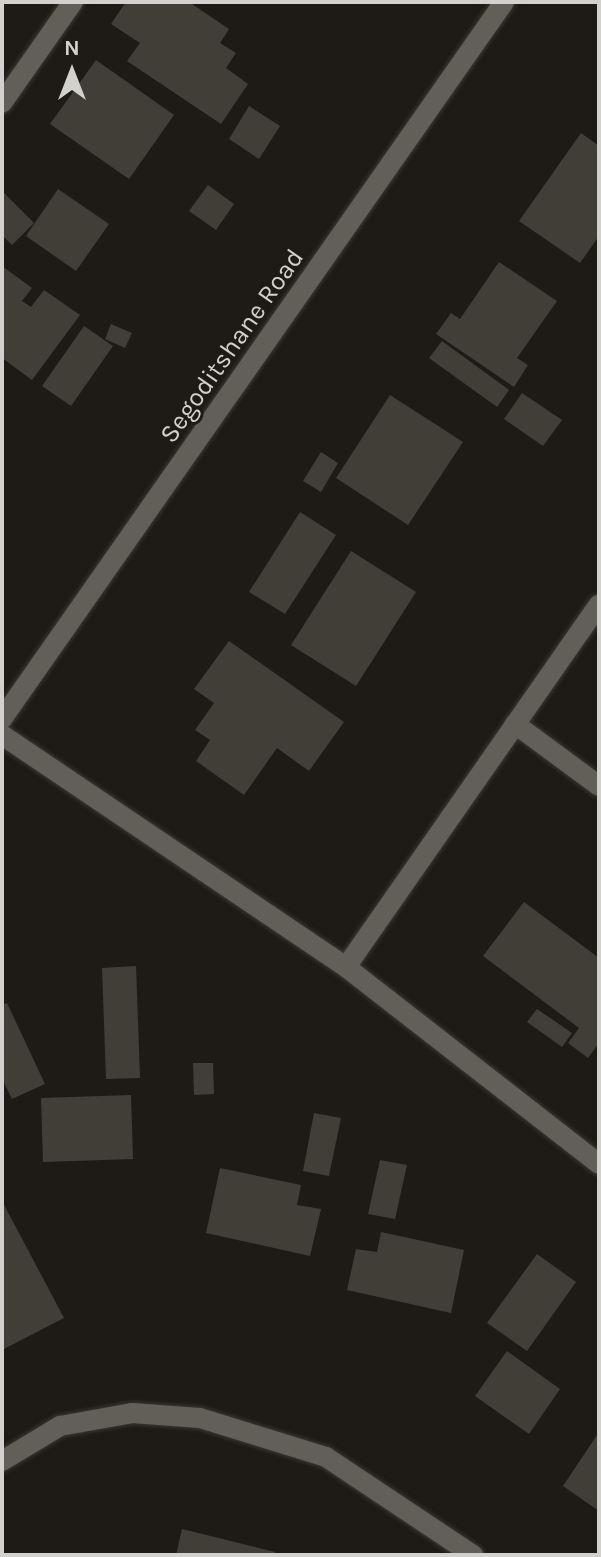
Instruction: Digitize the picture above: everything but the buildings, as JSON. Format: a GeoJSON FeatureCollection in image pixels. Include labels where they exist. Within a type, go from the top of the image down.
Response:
{"type":"FeatureCollection","features":[{"type":"Feature","properties":{"kind":"street"},"geometry":{"type":"LineString","coordinates":[[2,103],[73,2]]}},
{"type":"Feature","properties":{"kind":"street","name":"Segoditshane Road"},"geometry":{"type":"LineString","coordinates":[[2,719],[504,2]]}},
{"type":"Feature","properties":{"kind":"street"},"geometry":{"type":"LineString","coordinates":[[346,967],[599,604]]}},
{"type":"Feature","properties":{"kind":"street"},"geometry":{"type":"LineString","coordinates":[[515,724],[599,786]]}},
{"type":"Feature","properties":{"kind":"street"},"geometry":{"type":"LineString","coordinates":[[2,735],[346,967],[599,1164]]}},
{"type":"Feature","properties":{"kind":"street"},"geometry":{"type":"LineString","coordinates":[[2,1461],[60,1426],[132,1413],[200,1418],[326,1457],[473,1555]]}}]}
